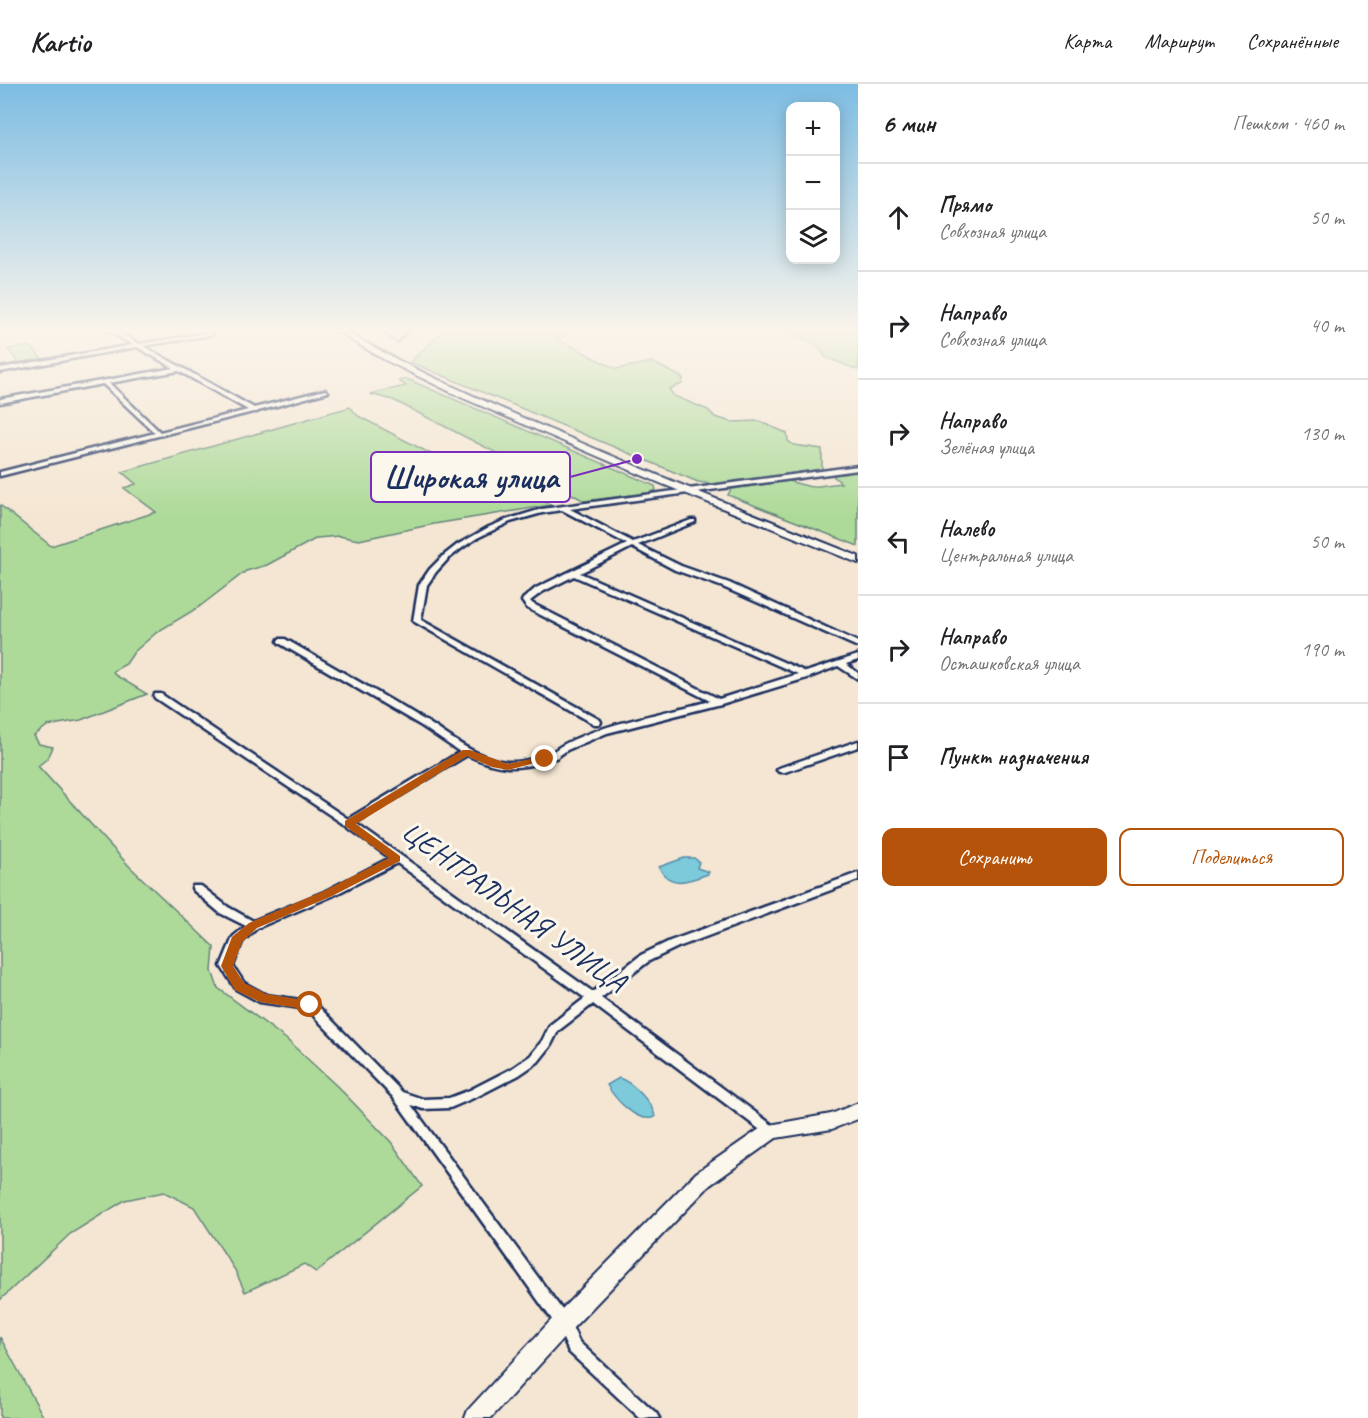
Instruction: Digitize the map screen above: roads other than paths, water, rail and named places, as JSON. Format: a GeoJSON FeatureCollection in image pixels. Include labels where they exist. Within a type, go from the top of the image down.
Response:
{"type":"FeatureCollection","features":[{"type":"Feature","properties":{"kind":"main road"},"geometry":{"type":"LineString","coordinates":[[452,391],[688,492],[858,560]]}},
{"type":"Feature","properties":{"kind":"main road"},"geometry":{"type":"LineString","coordinates":[[466,391],[858,554]]}},
{"type":"Feature","properties":{"kind":"main road"},"geometry":{"type":"LineString","coordinates":[[476,1418],[563,1323],[702,1179],[771,1131],[832,1121],[858,1110]]}},
{"type":"Feature","properties":{"kind":"street"},"geometry":{"type":"LineString","coordinates":[[0,401],[53,391]]}},
{"type":"Feature","properties":{"kind":"street"},"geometry":{"type":"LineString","coordinates":[[114,391],[159,434]]}},
{"type":"Feature","properties":{"kind":"street"},"geometry":{"type":"LineString","coordinates":[[219,391],[255,411]]}},
{"type":"Feature","properties":{"kind":"street"},"geometry":{"type":"LineString","coordinates":[[0,474],[326,392]]}},
{"type":"Feature","properties":{"kind":"street"},"geometry":{"type":"LineString","coordinates":[[597,722],[417,621],[417,614],[424,596],[423,585],[430,572],[441,560],[460,546],[524,515],[858,468]]}},
{"type":"Feature","properties":{"kind":"street"},"geometry":{"type":"LineString","coordinates":[[563,508],[630,545],[678,568],[726,585],[858,645]]}},
{"type":"Feature","properties":{"kind":"street"},"geometry":{"type":"LineString","coordinates":[[693,521],[630,545],[539,590],[526,601],[530,606],[718,702]]}},
{"type":"Feature","properties":{"kind":"street"},"geometry":{"type":"LineString","coordinates":[[574,573],[807,675]]}},
{"type":"Feature","properties":{"kind":"street"},"geometry":{"type":"LineString","coordinates":[[282,641],[423,723],[466,752],[496,765],[508,767],[549,758],[563,747],[611,730],[718,702],[858,657]]}},
{"type":"Feature","properties":{"kind":"street"},"geometry":{"type":"LineString","coordinates":[[839,663],[858,677]]}},
{"type":"Feature","properties":{"kind":"street","name":"ЦЕНТРАЛЬНАЯ УЛИЦА"},"geometry":{"type":"LineString","coordinates":[[158,696],[348,823],[593,998],[771,1131]]}},
{"type":"Feature","properties":{"kind":"street"},"geometry":{"type":"LineString","coordinates":[[782,770],[858,744]]}},
{"type":"Feature","properties":{"kind":"street"},"geometry":{"type":"LineString","coordinates":[[348,823],[466,752]]}},
{"type":"Feature","properties":{"kind":"street"},"geometry":{"type":"LineString","coordinates":[[396,859],[328,894],[253,926],[237,940],[227,966],[240,986],[264,999],[310,1005],[398,1095],[563,1323],[574,1347],[651,1418]]}},
{"type":"Feature","properties":{"kind":"street"},"geometry":{"type":"LineString","coordinates":[[398,1095],[423,1104],[450,1103],[474,1094],[534,1059],[546,1044],[554,1028],[645,958],[674,944],[858,876]]}},
{"type":"Feature","properties":{"kind":"street"},"geometry":{"type":"LineString","coordinates":[[197,888],[224,910],[253,926]]}},
{"type":"Feature","properties":{"kind":"water"},"geometry":{"type":"Polygon","coordinates":[[[684,858],[694,858],[699,862],[697,868],[709,872],[708,874],[687,881],[674,881],[663,874],[659,867],[684,858]]]}},
{"type":"Feature","properties":{"kind":"water"},"geometry":{"type":"Polygon","coordinates":[[[619,1078],[641,1094],[655,1117],[641,1117],[634,1114],[615,1097],[607,1085],[619,1078]]]}},
{"type":"Feature","properties":{"kind":"place","name":"Широкая улица"},"geometry":{"type":"Point","coordinates":[637,459]}}]}
